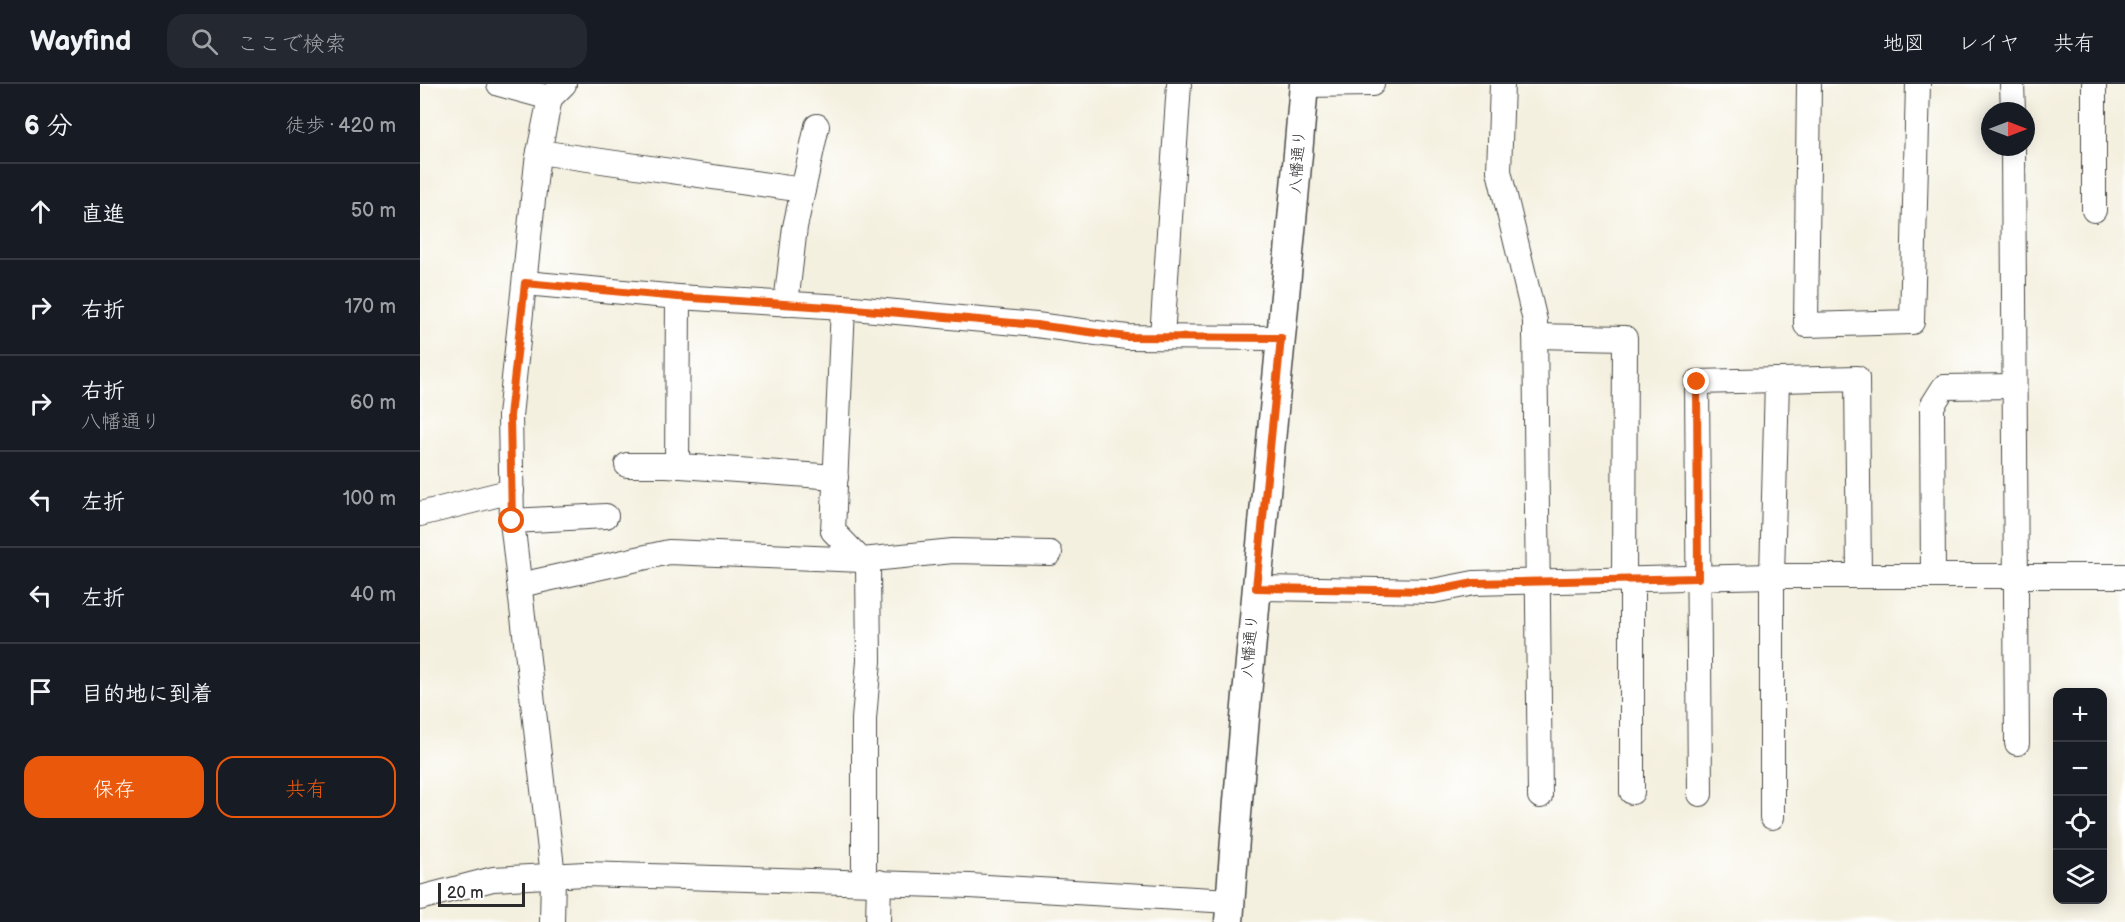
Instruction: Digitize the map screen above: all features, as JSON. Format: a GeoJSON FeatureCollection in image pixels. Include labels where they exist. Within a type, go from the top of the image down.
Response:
{"type":"FeatureCollection","features":[{"type":"Feature","properties":{"kind":"street"},"geometry":{"type":"LineString","coordinates":[[499,84],[557,91],[539,152],[510,416],[512,521],[553,876],[552,922]]}},
{"type":"Feature","properties":{"kind":"street"},"geometry":{"type":"LineString","coordinates":[[1162,337],[1179,84]]}},
{"type":"Feature","properties":{"kind":"street"},"geometry":{"type":"LineString","coordinates":[[1304,84],[1372,84]]}},
{"type":"Feature","properties":{"kind":"street","name":"八幡通り"},"geometry":{"type":"LineString","coordinates":[[1230,912],[1256,588],[1291,248],[1304,84]]}},
{"type":"Feature","properties":{"kind":"street"},"geometry":{"type":"LineString","coordinates":[[1502,84],[1499,171],[1535,321],[1540,581],[1540,796]]}},
{"type":"Feature","properties":{"kind":"street"},"geometry":{"type":"LineString","coordinates":[[1809,84],[1806,325],[1912,322],[1918,84]]}},
{"type":"Feature","properties":{"kind":"street"},"geometry":{"type":"LineString","coordinates":[[2012,84],[2013,102]]}},
{"type":"Feature","properties":{"kind":"street"},"geometry":{"type":"LineString","coordinates":[[2094,84],[2094,210]]}},
{"type":"Feature","properties":{"kind":"street"},"geometry":{"type":"LineString","coordinates":[[786,304],[795,227],[817,126]]}},
{"type":"Feature","properties":{"kind":"street"},"geometry":{"type":"LineString","coordinates":[[539,152],[803,190]]}},
{"type":"Feature","properties":{"kind":"street"},"geometry":{"type":"LineString","coordinates":[[2013,156],[2014,578],[2017,743]]}},
{"type":"Feature","properties":{"kind":"street"},"geometry":{"type":"LineString","coordinates":[[525,283],[1036,325],[1127,337],[1281,338]]}},
{"type":"Feature","properties":{"kind":"street"},"geometry":{"type":"LineString","coordinates":[[677,466],[678,297]]}},
{"type":"Feature","properties":{"kind":"street"},"geometry":{"type":"LineString","coordinates":[[843,308],[833,531],[868,567],[869,649],[864,718],[872,882],[878,922]]}},
{"type":"Feature","properties":{"kind":"street"},"geometry":{"type":"LineString","coordinates":[[1535,336],[1625,338],[1632,792]]}},
{"type":"Feature","properties":{"kind":"street"},"geometry":{"type":"LineString","coordinates":[[1700,794],[1697,382],[1857,378],[1859,576]]}},
{"type":"Feature","properties":{"kind":"street"},"geometry":{"type":"LineString","coordinates":[[1772,818],[1772,576],[1776,380]]}},
{"type":"Feature","properties":{"kind":"street"},"geometry":{"type":"LineString","coordinates":[[1933,576],[1932,406],[1944,387],[2014,386]]}},
{"type":"Feature","properties":{"kind":"street"},"geometry":{"type":"LineString","coordinates":[[627,465],[677,466],[836,477]]}},
{"type":"Feature","properties":{"kind":"street"},"geometry":{"type":"LineString","coordinates":[[420,514],[512,491]]}},
{"type":"Feature","properties":{"kind":"street"},"geometry":{"type":"LineString","coordinates":[[512,521],[606,516]]}},
{"type":"Feature","properties":{"kind":"street"},"geometry":{"type":"LineString","coordinates":[[520,585],[669,552],[862,560],[953,551],[1050,553]]}},
{"type":"Feature","properties":{"kind":"street"},"geometry":{"type":"LineString","coordinates":[[1256,588],[1433,591],[1474,583],[1540,581],[1772,576],[2014,578],[2125,576]]}},
{"type":"Feature","properties":{"kind":"street"},"geometry":{"type":"LineString","coordinates":[[420,898],[493,879],[585,874],[872,882],[1230,912]]}},
{"type":"Feature","properties":{"kind":"route"},"geometry":{"type":"LineString","coordinates":[[512,521],[510,416],[525,283],[1036,325],[1127,337],[1281,338],[1256,588],[1439,591],[1474,583],[1698,578],[1697,382]]}}]}
